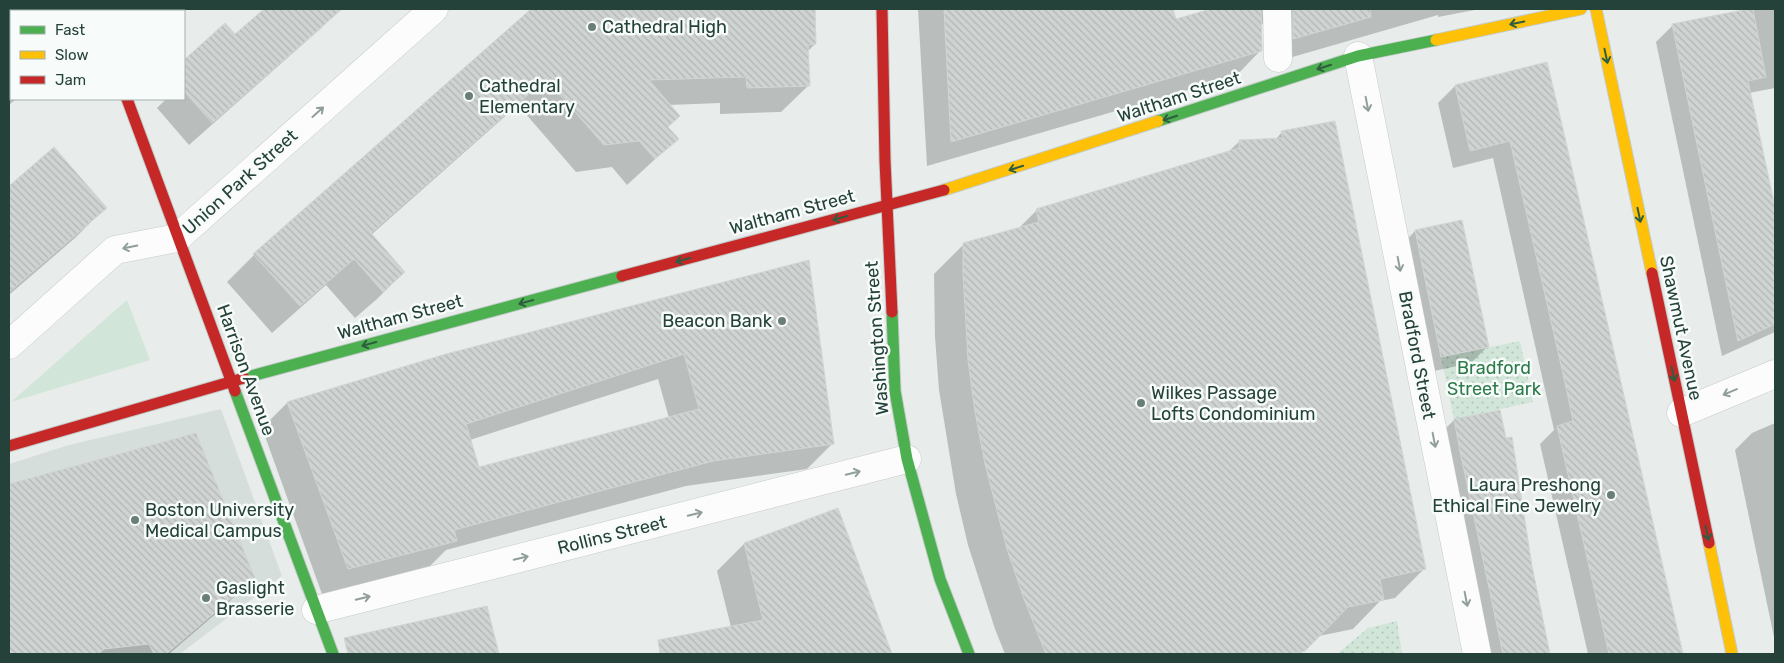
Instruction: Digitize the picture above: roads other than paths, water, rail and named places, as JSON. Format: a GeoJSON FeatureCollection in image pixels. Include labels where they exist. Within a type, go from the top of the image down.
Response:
{"type":"FeatureCollection","features":[{"type":"Feature","properties":{"kind":"main road","name":"Washington Street"},"geometry":{"type":"LineString","coordinates":[[882,9],[887,205],[895,392],[908,459],[940,579],[968,654]]}},
{"type":"Feature","properties":{"kind":"main road","name":"Waltham Street"},"geometry":{"type":"LineString","coordinates":[[9,446],[232,381],[960,186],[1358,56],[1582,9]]}},
{"type":"Feature","properties":{"kind":"main road","name":"Shawmut Avenue"},"geometry":{"type":"LineString","coordinates":[[1596,9],[1732,654]]}},
{"type":"Feature","properties":{"kind":"main road","name":"Harrison Avenue"},"geometry":{"type":"LineString","coordinates":[[127,100],[333,654]]}},
{"type":"Feature","properties":{"kind":"street","name":"Union Park Street"},"geometry":{"type":"LineString","coordinates":[[9,345],[115,250],[177,238],[434,9]]}},
{"type":"Feature","properties":{"kind":"street"},"geometry":{"type":"LineString","coordinates":[[1277,9],[1278,58]]}},
{"type":"Feature","properties":{"kind":"street","name":"Bradford Street"},"geometry":{"type":"LineString","coordinates":[[1358,56],[1477,654]]}},
{"type":"Feature","properties":{"kind":"street"},"geometry":{"type":"LineString","coordinates":[[1681,413],[1775,374]]}},
{"type":"Feature","properties":{"kind":"street","name":"Rollins Street"},"geometry":{"type":"LineString","coordinates":[[316,610],[908,459]]}},
{"type":"Feature","properties":{"kind":"place","name":"Cathedral High"},"geometry":{"type":"Point","coordinates":[592,27]}},
{"type":"Feature","properties":{"kind":"place","name":"Cathedral Elementary"},"geometry":{"type":"Point","coordinates":[469,96]}},
{"type":"Feature","properties":{"kind":"place","name":"Beacon Bank"},"geometry":{"type":"Point","coordinates":[782,321]}},
{"type":"Feature","properties":{"kind":"place","name":"Wilkes Passage Lofts Condominium"},"geometry":{"type":"Point","coordinates":[1141,403]}},
{"type":"Feature","properties":{"kind":"place","name":"Laura Preshong Ethical Fine Jewelry"},"geometry":{"type":"Point","coordinates":[1611,495]}},
{"type":"Feature","properties":{"kind":"place","name":"Boston University Medical Campus"},"geometry":{"type":"Point","coordinates":[135,520]}},
{"type":"Feature","properties":{"kind":"place","name":"Gaslight Brasserie"},"geometry":{"type":"Point","coordinates":[206,598]}},
{"type":"Feature","properties":{"kind":"park label","name":"Bradford Street Park"},"geometry":{"type":"Point","coordinates":[1494,378]}}]}
